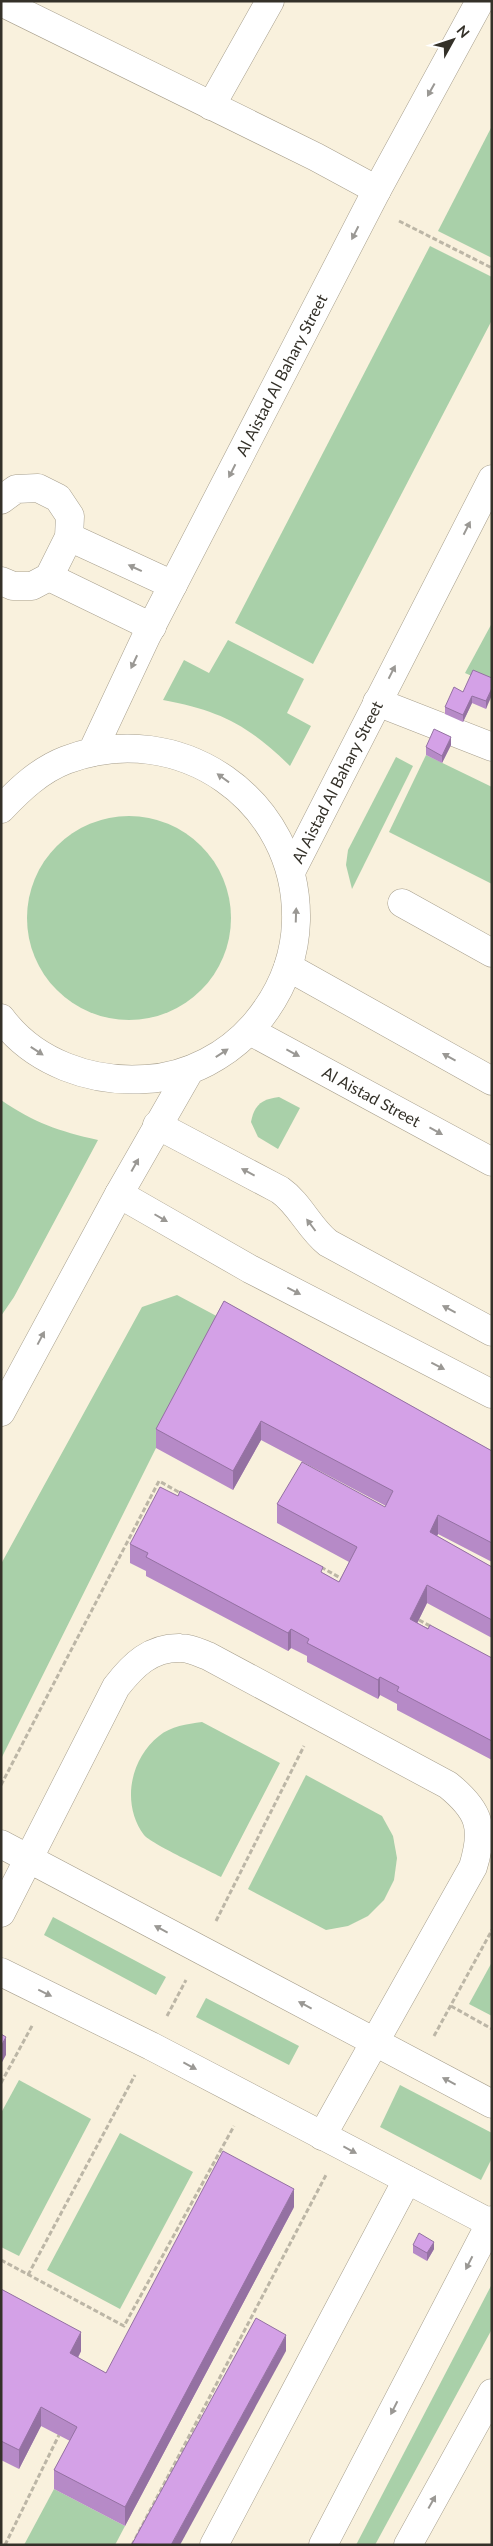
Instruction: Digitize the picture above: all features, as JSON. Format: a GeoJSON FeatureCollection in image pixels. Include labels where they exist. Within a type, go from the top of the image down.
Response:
{"type":"FeatureCollection","features":[{"type":"Feature","properties":{"kind":"street"},"geometry":{"type":"LineString","coordinates":[[211,106],[270,1]]}},
{"type":"Feature","properties":{"kind":"street","name":"Al Aistad Al Bahary Street"},"geometry":{"type":"LineString","coordinates":[[92,752],[173,585],[373,198],[480,1]]}},
{"type":"Feature","properties":{"kind":"street"},"geometry":{"type":"LineString","coordinates":[[1,2],[211,106],[373,198]]}},
{"type":"Feature","properties":{"kind":"street","name":"Al Aistad Al Bahary Street"},"geometry":{"type":"LineString","coordinates":[[291,872],[492,479]]}},
{"type":"Feature","properties":{"kind":"street"},"geometry":{"type":"LineString","coordinates":[[1,500],[16,489],[38,488],[58,498],[70,516],[69,537],[49,577],[32,586],[13,586],[1,581]]}},
{"type":"Feature","properties":{"kind":"street"},"geometry":{"type":"LineString","coordinates":[[69,537],[173,585]]}},
{"type":"Feature","properties":{"kind":"street"},"geometry":{"type":"LineString","coordinates":[[49,577],[152,627]]}},
{"type":"Feature","properties":{"kind":"street"},"geometry":{"type":"LineString","coordinates":[[377,702],[492,747]]}},
{"type":"Feature","properties":{"kind":"street"},"geometry":{"type":"LineString","coordinates":[[1,809],[17,792],[40,774],[65,761],[92,752],[124,748],[156,750],[187,758],[215,772],[241,791],[263,815],[280,842],[291,872],[296,903],[296,928],[288,967],[279,990],[266,1012],[250,1030],[212,1060],[190,1070],[158,1079],[124,1081],[91,1076],[60,1065],[31,1048],[1,1018]]}},
{"type":"Feature","properties":{"kind":"street"},"geometry":{"type":"LineString","coordinates":[[402,903],[492,953]]}},
{"type":"Feature","properties":{"kind":"street"},"geometry":{"type":"LineString","coordinates":[[288,967],[492,1081]]}},
{"type":"Feature","properties":{"kind":"street","name":"Al Aistad Street"},"geometry":{"type":"LineString","coordinates":[[250,1030],[492,1162]]}},
{"type":"Feature","properties":{"kind":"street"},"geometry":{"type":"LineString","coordinates":[[1,1412],[9,1388],[190,1070]]}},
{"type":"Feature","properties":{"kind":"street"},"geometry":{"type":"LineString","coordinates":[[157,1125],[286,1194],[312,1229],[328,1243],[492,1332]]}},
{"type":"Feature","properties":{"kind":"street"},"geometry":{"type":"LineString","coordinates":[[119,1194],[250,1269],[492,1394]]}},
{"type":"Feature","properties":{"kind":"street"},"geometry":{"type":"LineString","coordinates":[[1,1913],[116,1688],[132,1666],[155,1652],[182,1648],[208,1656],[448,1785],[467,1800],[478,1821],[480,1844],[473,1867],[374,2041],[332,2141]]}},
{"type":"Feature","properties":{"kind":"street"},"geometry":{"type":"LineString","coordinates":[[1,1844],[492,2104]]}},
{"type":"Feature","properties":{"kind":"street"},"geometry":{"type":"LineString","coordinates":[[1,1972],[151,2046],[491,2223],[323,2545]]}},
{"type":"Feature","properties":{"kind":"street"},"geometry":{"type":"LineString","coordinates":[[214,2545],[407,2180]]}},
{"type":"Feature","properties":{"kind":"street"},"geometry":{"type":"LineString","coordinates":[[408,2545],[492,2393]]}},
{"type":"Feature","properties":{"kind":"path"},"geometry":{"type":"LineString","coordinates":[[373,198],[492,268]]}},
{"type":"Feature","properties":{"kind":"path"},"geometry":{"type":"LineString","coordinates":[[1,1785],[158,1481],[184,1495]]}},
{"type":"Feature","properties":{"kind":"path"},"geometry":{"type":"LineString","coordinates":[[314,1564],[349,1582]]}},
{"type":"Feature","properties":{"kind":"path"},"geometry":{"type":"LineString","coordinates":[[419,1620],[435,1629]]}},
{"type":"Feature","properties":{"kind":"path"},"geometry":{"type":"LineString","coordinates":[[28,2275],[202,1950],[320,1715]]}},
{"type":"Feature","properties":{"kind":"path"},"geometry":{"type":"LineString","coordinates":[[417,2064],[492,1930]]}},
{"type":"Feature","properties":{"kind":"path"},"geometry":{"type":"LineString","coordinates":[[1,2083],[49,1995]]}},
{"type":"Feature","properties":{"kind":"path"},"geometry":{"type":"LineString","coordinates":[[451,2006],[492,2029]]}},
{"type":"Feature","properties":{"kind":"path"},"geometry":{"type":"LineString","coordinates":[[1,2260],[124,2326],[250,2098]]}},
{"type":"Feature","properties":{"kind":"path"},"geometry":{"type":"LineString","coordinates":[[132,2545],[332,2141]]}},
{"type":"Feature","properties":{"kind":"path"},"geometry":{"type":"LineString","coordinates":[[5,2545],[59,2436]]}},
{"type":"Feature","properties":{"kind":"green space"},"geometry":{"type":"Polygon","coordinates":[[[492,126],[492,258],[438,231],[492,126]]]}},
{"type":"Feature","properties":{"kind":"green space"},"geometry":{"type":"Polygon","coordinates":[[[430,246],[492,277],[492,320],[313,664],[235,623],[430,246]]]}},
{"type":"Feature","properties":{"kind":"green space"},"geometry":{"type":"Polygon","coordinates":[[[492,623],[492,685],[465,673],[492,623]]]}},
{"type":"Feature","properties":{"kind":"green space"},"geometry":{"type":"Polygon","coordinates":[[[228,640],[304,679],[287,713],[311,726],[290,766],[261,740],[233,722],[201,709],[163,700],[184,660],[209,673],[228,640]]]}},
{"type":"Feature","properties":{"kind":"green space"},"geometry":{"type":"Polygon","coordinates":[[[426,755],[492,787],[492,884],[389,832],[426,755]]]}},
{"type":"Feature","properties":{"kind":"green space"},"geometry":{"type":"Polygon","coordinates":[[[396,757],[413,766],[352,889],[346,865],[348,850],[396,757]]]}},
{"type":"Feature","properties":{"kind":"green space"},"geometry":{"type":"Polygon","coordinates":[[[119,816],[139,816],[159,820],[177,828],[194,839],[208,853],[219,870],[227,888],[231,918],[227,948],[219,966],[208,983],[194,997],[177,1008],[159,1016],[139,1020],[119,1020],[99,1016],[81,1008],[64,997],[50,983],[39,966],[31,948],[27,928],[27,908],[31,888],[39,870],[50,853],[64,839],[81,828],[99,820],[119,816]]]}},
{"type":"Feature","properties":{"kind":"green space"},"geometry":{"type":"Polygon","coordinates":[[[279,1097],[300,1108],[278,1149],[258,1137],[251,1122],[254,1111],[263,1101],[279,1097]]]}},
{"type":"Feature","properties":{"kind":"green space"},"geometry":{"type":"Polygon","coordinates":[[[1,1100],[25,1115],[47,1125],[98,1140],[14,1297],[1,1316],[1,1100]]]}},
{"type":"Feature","properties":{"kind":"green space"},"geometry":{"type":"Polygon","coordinates":[[[177,1295],[224,1320],[156,1448],[1,1759],[1,1564],[142,1307],[177,1295]]]}},
{"type":"Feature","properties":{"kind":"green space"},"geometry":{"type":"Polygon","coordinates":[[[202,1722],[280,1763],[221,1877],[148,1839],[137,1823],[131,1796],[135,1769],[149,1746],[159,1736],[169,1730],[202,1722]]]}},
{"type":"Feature","properties":{"kind":"green space"},"geometry":{"type":"Polygon","coordinates":[[[306,1775],[382,1816],[393,1836],[397,1858],[394,1880],[384,1900],[368,1916],[348,1926],[326,1930],[248,1889],[306,1775]]]}},
{"type":"Feature","properties":{"kind":"green space"},"geometry":{"type":"Polygon","coordinates":[[[53,1917],[166,1977],[156,1995],[44,1935],[53,1917]]]}},
{"type":"Feature","properties":{"kind":"green space"},"geometry":{"type":"Polygon","coordinates":[[[492,1962],[492,2016],[469,2004],[492,1962]]]}},
{"type":"Feature","properties":{"kind":"green space"},"geometry":{"type":"Polygon","coordinates":[[[206,1998],[299,2046],[289,2065],[196,2017],[206,1998]]]}},
{"type":"Feature","properties":{"kind":"green space"},"geometry":{"type":"Polygon","coordinates":[[[19,2080],[91,2119],[19,2256],[1,2247],[1,2113],[19,2080]]]}},
{"type":"Feature","properties":{"kind":"green space"},"geometry":{"type":"Polygon","coordinates":[[[400,2085],[492,2133],[492,2158],[481,2180],[380,2127],[400,2085]]]}},
{"type":"Feature","properties":{"kind":"green space"},"geometry":{"type":"Polygon","coordinates":[[[120,2133],[193,2172],[120,2309],[47,2270],[120,2133]]]}},
{"type":"Feature","properties":{"kind":"green space"},"geometry":{"type":"Polygon","coordinates":[[[492,2284],[492,2329],[375,2545],[356,2545],[492,2284]]]}},
{"type":"Feature","properties":{"kind":"green space"},"geometry":{"type":"Polygon","coordinates":[[[54,2489],[125,2526],[115,2545],[24,2545],[54,2489]]]}},
{"type":"Feature","properties":{"kind":"building"},"geometry":{"type":"Polygon","coordinates":[[[473,670],[492,678],[492,688],[486,701],[472,696],[463,715],[445,707],[454,687],[463,692],[473,670]]]}},
{"type":"Feature","properties":{"kind":"building"},"geometry":{"type":"Polygon","coordinates":[[[434,729],[451,737],[442,756],[426,747],[434,729]]]}},
{"type":"Feature","properties":{"kind":"building"},"geometry":{"type":"Polygon","coordinates":[[[224,1301],[492,1451],[492,1543],[438,1515],[430,1532],[492,1567],[492,1620],[427,1585],[410,1619],[428,1629],[430,1625],[492,1658],[492,1741],[397,1691],[399,1687],[380,1677],[378,1680],[307,1643],[309,1639],[291,1629],[288,1633],[146,1557],[148,1553],[130,1544],[160,1487],[178,1496],[180,1491],[323,1567],[321,1572],[339,1582],[357,1547],[277,1504],[302,1462],[385,1507],[393,1491],[261,1421],[233,1471],[156,1429],[224,1301]]]}},
{"type":"Feature","properties":{"kind":"building"},"geometry":{"type":"Polygon","coordinates":[[[1,2034],[6,2037],[1,2046],[1,2034]]]}},
{"type":"Feature","properties":{"kind":"building"},"geometry":{"type":"Polygon","coordinates":[[[223,2151],[294,2189],[125,2507],[54,2470],[77,2427],[41,2407],[19,2450],[1,2441],[1,2289],[81,2332],[70,2353],[106,2373],[223,2151]]]}},
{"type":"Feature","properties":{"kind":"building"},"geometry":{"type":"Polygon","coordinates":[[[419,2233],[434,2242],[427,2253],[413,2245],[419,2233]]]}},
{"type":"Feature","properties":{"kind":"building"},"geometry":{"type":"Polygon","coordinates":[[[256,2318],[286,2335],[171,2545],[132,2544],[256,2318]]]}}]}
